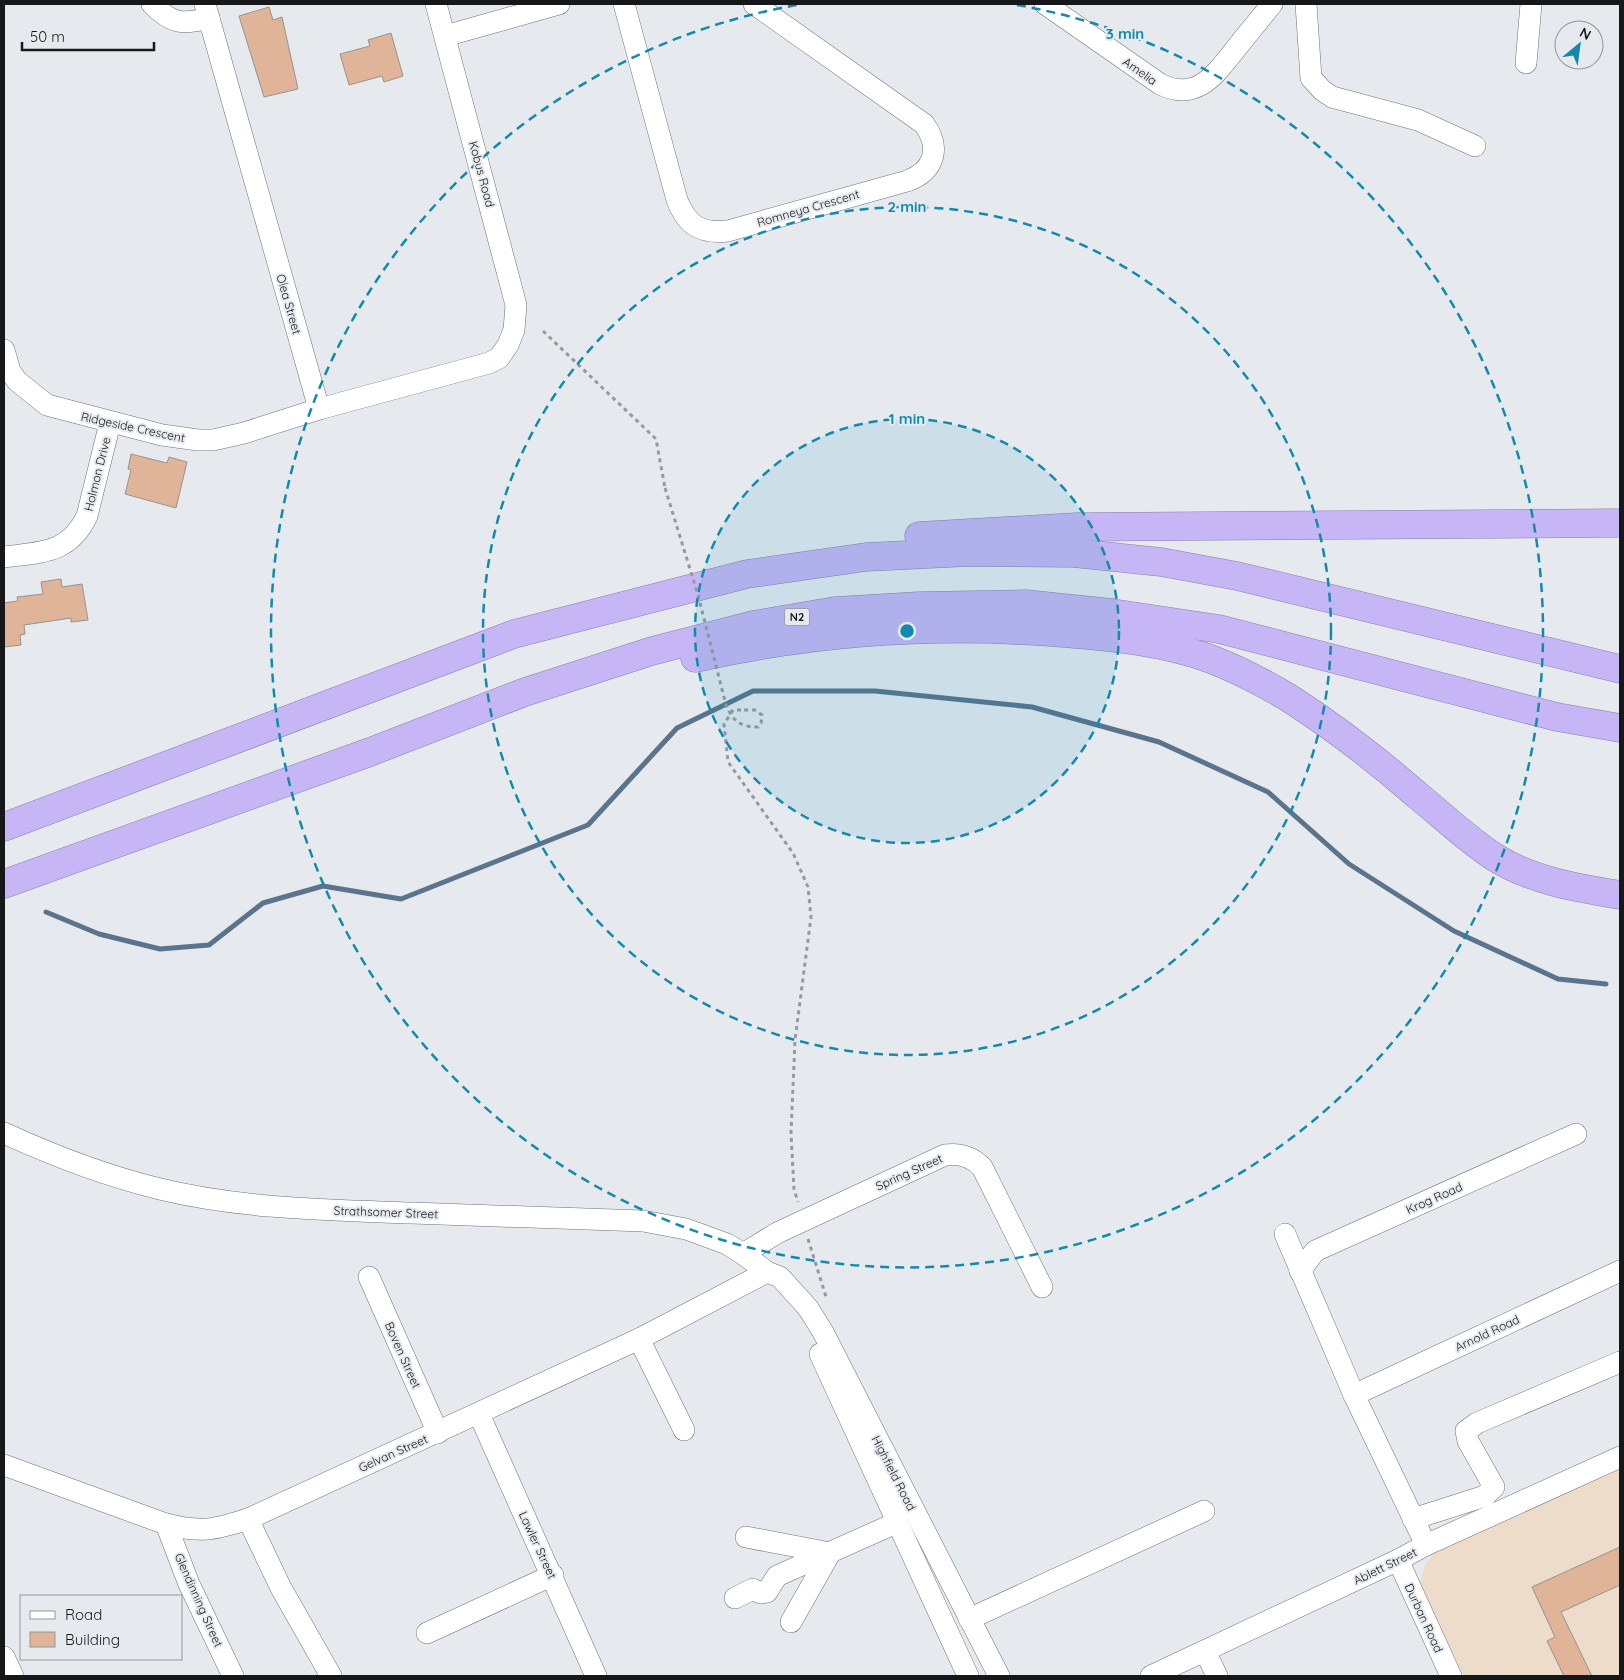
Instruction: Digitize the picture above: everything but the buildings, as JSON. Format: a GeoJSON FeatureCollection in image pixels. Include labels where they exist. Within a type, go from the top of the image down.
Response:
{"type":"FeatureCollection","features":[{"type":"Feature","properties":{"kind":"highway"},"geometry":{"type":"LineString","coordinates":[[4,827],[514,634],[651,588],[751,560],[868,540],[1077,527],[1620,523]]}},
{"type":"Feature","properties":{"kind":"highway"},"geometry":{"type":"LineString","coordinates":[[514,634],[747,574],[866,557],[970,552],[1074,553],[1161,562],[1237,576],[1620,669]]}},
{"type":"Feature","properties":{"kind":"highway","name":"N2"},"geometry":{"type":"LineString","coordinates":[[4,884],[370,752],[526,692],[652,651],[753,625],[835,611],[920,606],[1025,604],[1112,613],[1219,629],[1556,718],[1620,728]]}},
{"type":"Feature","properties":{"kind":"highway"},"geometry":{"type":"LineString","coordinates":[[370,752],[660,666],[756,645],[835,634],[931,628],[1023,630],[1105,636],[1164,645],[1209,658],[1249,676],[1288,698],[1343,736],[1496,858],[1531,875],[1580,888],[1620,895]]}},
{"type":"Feature","properties":{"kind":"street"},"geometry":{"type":"LineString","coordinates":[[152,4],[161,13],[175,22],[190,22],[207,11]]}},
{"type":"Feature","properties":{"kind":"street","name":"Kobus Road"},"geometry":{"type":"LineString","coordinates":[[319,409],[488,363],[499,358],[508,345],[515,324],[514,297],[436,4]]}},
{"type":"Feature","properties":{"kind":"street"},"geometry":{"type":"LineString","coordinates":[[445,36],[559,4]]}},
{"type":"Feature","properties":{"kind":"street","name":"Romneya Crescent"},"geometry":{"type":"LineString","coordinates":[[624,4],[677,200],[688,221],[698,228],[710,232],[728,231],[907,181],[925,171],[934,150],[934,142],[924,124],[754,4]]}},
{"type":"Feature","properties":{"kind":"street","name":"Amelia"},"geometry":{"type":"LineString","coordinates":[[1045,4],[1160,84],[1170,89],[1184,91],[1196,88],[1213,77],[1272,4]]}},
{"type":"Feature","properties":{"kind":"street"},"geometry":{"type":"LineString","coordinates":[[1306,4],[1311,78],[1322,90],[1332,96],[1418,120],[1475,146]]}},
{"type":"Feature","properties":{"kind":"street"},"geometry":{"type":"LineString","coordinates":[[1526,62],[1531,4]]}},
{"type":"Feature","properties":{"kind":"street","name":"Olea Street"},"geometry":{"type":"LineString","coordinates":[[207,11],[319,409]]}},
{"type":"Feature","properties":{"kind":"street","name":"Ridgeside Crescent"},"geometry":{"type":"LineString","coordinates":[[4,350],[10,372],[25,390],[38,400],[66,412],[183,439],[212,440],[244,433],[319,409]]}},
{"type":"Feature","properties":{"kind":"street","name":"Holmon Drive"},"geometry":{"type":"LineString","coordinates":[[4,557],[50,551],[63,545],[78,533],[87,516],[110,423]]}},
{"type":"Feature","properties":{"kind":"street","name":"Strathsomer Street"},"geometry":{"type":"LineString","coordinates":[[4,1133],[53,1154],[124,1179],[162,1189],[239,1203],[302,1210],[643,1221],[686,1229],[727,1244],[773,1277]]}},
{"type":"Feature","properties":{"kind":"street","name":"Krog Road"},"geometry":{"type":"LineString","coordinates":[[1300,1271],[1315,1251],[1576,1134]]}},
{"type":"Feature","properties":{"kind":"street","name":"Spring Street"},"geometry":{"type":"LineString","coordinates":[[743,1254],[803,1220],[945,1155],[956,1154],[967,1157],[982,1167],[1042,1287]]}},
{"type":"Feature","properties":{"kind":"street"},"geometry":{"type":"LineString","coordinates":[[1284,1234],[1354,1395],[1426,1545]]}},
{"type":"Feature","properties":{"kind":"street","name":"Arnold Road"},"geometry":{"type":"LineString","coordinates":[[1354,1395],[1620,1271]]}},
{"type":"Feature","properties":{"kind":"street","name":"Boven Street"},"geometry":{"type":"LineString","coordinates":[[369,1277],[438,1432]]}},
{"type":"Feature","properties":{"kind":"street","name":"Gelvan Street"},"geometry":{"type":"LineString","coordinates":[[4,1465],[166,1524],[201,1530],[221,1528],[248,1519],[479,1414],[773,1277]]}},
{"type":"Feature","properties":{"kind":"street","name":"Highfield Road"},"geometry":{"type":"LineString","coordinates":[[773,1277],[802,1320],[812,1339],[968,1676]]}},
{"type":"Feature","properties":{"kind":"street","name":"Highfield Road"},"geometry":{"type":"LineString","coordinates":[[773,1277],[808,1308],[823,1332],[999,1676]]}},
{"type":"Feature","properties":{"kind":"street"},"geometry":{"type":"LineString","coordinates":[[638,1339],[684,1430]]}},
{"type":"Feature","properties":{"kind":"street"},"geometry":{"type":"LineString","coordinates":[[1413,1519],[1485,1496],[1494,1487],[1468,1441],[1466,1431],[1477,1423],[1620,1362]]}},
{"type":"Feature","properties":{"kind":"street","name":"Lawler Street"},"geometry":{"type":"LineString","coordinates":[[479,1414],[596,1676]]}},
{"type":"Feature","properties":{"kind":"street","name":"Ablett Street"},"geometry":{"type":"LineString","coordinates":[[1151,1676],[1398,1560],[1426,1545],[1620,1457]]}},
{"type":"Feature","properties":{"kind":"street"},"geometry":{"type":"LineString","coordinates":[[969,1619],[1204,1511]]}},
{"type":"Feature","properties":{"kind":"street"},"geometry":{"type":"LineString","coordinates":[[248,1519],[281,1588],[331,1676]]}},
{"type":"Feature","properties":{"kind":"street"},"geometry":{"type":"LineString","coordinates":[[744,1593],[758,1573],[777,1576],[896,1523]]}},
{"type":"Feature","properties":{"kind":"street","name":"Glendinning Street"},"geometry":{"type":"LineString","coordinates":[[166,1524],[189,1584],[232,1676]]}},
{"type":"Feature","properties":{"kind":"street"},"geometry":{"type":"LineString","coordinates":[[746,1537],[830,1553]]}},
{"type":"Feature","properties":{"kind":"street"},"geometry":{"type":"LineString","coordinates":[[791,1622],[830,1553]]}},
{"type":"Feature","properties":{"kind":"street","name":"Durban Road"},"geometry":{"type":"LineString","coordinates":[[1398,1560],[1451,1676]]}},
{"type":"Feature","properties":{"kind":"street"},"geometry":{"type":"LineString","coordinates":[[427,1633],[552,1575]]}},
{"type":"Feature","properties":{"kind":"street"},"geometry":{"type":"LineString","coordinates":[[1205,1651],[1217,1676]]}},
{"type":"Feature","properties":{"kind":"street"},"geometry":{"type":"LineString","coordinates":[[4,1657],[13,1676]]}},
{"type":"Feature","properties":{"kind":"path"},"geometry":{"type":"LineString","coordinates":[[543,330],[656,439],[665,488],[698,595],[726,705],[732,719],[738,723],[758,727],[761,724],[762,716],[755,710],[732,710],[724,724],[728,762],[792,853],[808,887],[811,917],[795,1040],[791,1133],[794,1189],[812,1256],[828,1303]]}},
{"type":"Feature","properties":{"kind":"shaded area"},"geometry":{"type":"Polygon","coordinates":[[[1620,1467],[1620,1676],[1464,1676],[1420,1582],[1425,1565],[1437,1549],[1620,1467]]]}},
{"type":"Feature","properties":{"kind":"waterway"},"geometry":{"type":"LineString","coordinates":[[46,912],[99,934],[160,949],[209,945],[263,903],[323,886],[401,899],[588,825],[677,728],[753,691],[875,691],[1032,707],[1159,742],[1268,792],[1349,864],[1454,931],[1558,979],[1606,984]]}}]}
